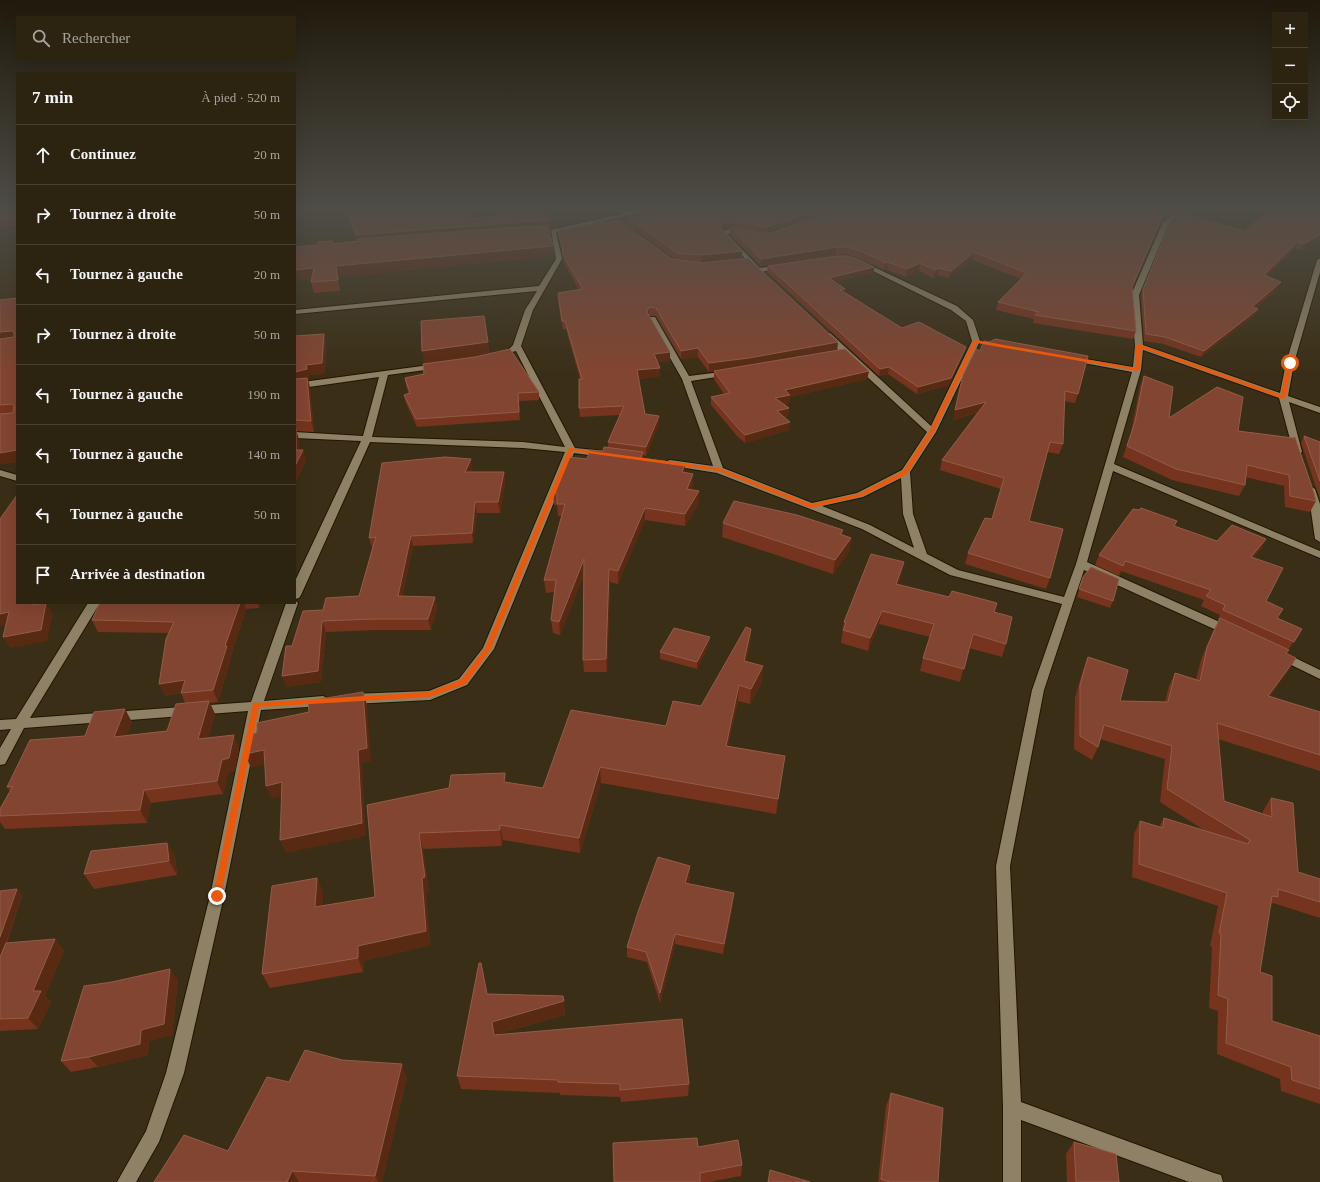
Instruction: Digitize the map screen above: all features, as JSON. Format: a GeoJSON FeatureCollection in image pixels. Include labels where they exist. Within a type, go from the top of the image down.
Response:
{"type":"FeatureCollection","features":[{"type":"Feature","properties":{"kind":"street"},"geometry":{"type":"LineString","coordinates":[[504,354],[509,353],[517,346],[529,310],[557,262]]}},
{"type":"Feature","properties":{"kind":"street"},"geometry":{"type":"LineString","coordinates":[[746,262],[762,273],[790,266]]}},
{"type":"Feature","properties":{"kind":"street"},"geometry":{"type":"LineString","coordinates":[[811,506],[860,495],[905,472],[932,432],[979,342],[969,320],[954,308],[857,262]]}},
{"type":"Feature","properties":{"kind":"street"},"geometry":{"type":"LineString","coordinates":[[1012,1182],[1012,1108],[1003,866],[1038,690],[1080,564],[1137,370],[1139,346],[1135,295],[1147,262]]}},
{"type":"Feature","properties":{"kind":"street"},"geometry":{"type":"LineString","coordinates":[[1300,463],[1283,397],[1290,363],[1319,262]]}},
{"type":"Feature","properties":{"kind":"street"},"geometry":{"type":"LineString","coordinates":[[296,312],[542,288]]}},
{"type":"Feature","properties":{"kind":"street"},"geometry":{"type":"LineString","coordinates":[[652,319],[686,379],[719,470]]}},
{"type":"Feature","properties":{"kind":"street"},"geometry":{"type":"LineString","coordinates":[[822,330],[842,352],[932,432]]}},
{"type":"Feature","properties":{"kind":"street"},"geometry":{"type":"LineString","coordinates":[[517,346],[571,450]]}},
{"type":"Feature","properties":{"kind":"street"},"geometry":{"type":"LineString","coordinates":[[1139,346],[1320,410]]}},
{"type":"Feature","properties":{"kind":"street"},"geometry":{"type":"LineString","coordinates":[[1068,358],[1137,370]]}},
{"type":"Feature","properties":{"kind":"street"},"geometry":{"type":"LineString","coordinates":[[296,386],[446,364]]}},
{"type":"Feature","properties":{"kind":"street"},"geometry":{"type":"LineString","coordinates":[[686,379],[741,371]]}},
{"type":"Feature","properties":{"kind":"street"},"geometry":{"type":"LineString","coordinates":[[296,593],[367,439],[384,373]]}},
{"type":"Feature","properties":{"kind":"street"},"geometry":{"type":"LineString","coordinates":[[296,435],[523,445],[610,455]]}},
{"type":"Feature","properties":{"kind":"street"},"geometry":{"type":"LineString","coordinates":[[0,725],[256,705],[430,695],[463,682],[488,649],[571,450]]}},
{"type":"Feature","properties":{"kind":"street"},"geometry":{"type":"LineString","coordinates":[[657,461],[719,470],[866,527],[954,573],[1068,602]]}},
{"type":"Feature","properties":{"kind":"street"},"geometry":{"type":"LineString","coordinates":[[1110,466],[1320,555]]}},
{"type":"Feature","properties":{"kind":"street"},"geometry":{"type":"LineString","coordinates":[[905,472],[908,514],[922,556]]}},
{"type":"Feature","properties":{"kind":"street"},"geometry":{"type":"LineString","coordinates":[[0,473],[16,478]]}},
{"type":"Feature","properties":{"kind":"street"},"geometry":{"type":"LineString","coordinates":[[1308,483],[1315,504],[1320,539]]}},
{"type":"Feature","properties":{"kind":"street"},"geometry":{"type":"LineString","coordinates":[[1080,564],[1237,635]]}},
{"type":"Feature","properties":{"kind":"street"},"geometry":{"type":"LineString","coordinates":[[0,760],[19,723],[93,604]]}},
{"type":"Feature","properties":{"kind":"street"},"geometry":{"type":"LineString","coordinates":[[126,1182],[153,1136],[175,1073],[217,896],[256,705],[292,604]]}},
{"type":"Feature","properties":{"kind":"street"},"geometry":{"type":"LineString","coordinates":[[1273,651],[1320,675]]}},
{"type":"Feature","properties":{"kind":"street"},"geometry":{"type":"LineString","coordinates":[[1012,1108],[1214,1182]]}},
{"type":"Feature","properties":{"kind":"building"},"geometry":{"type":"Polygon","coordinates":[[[296,262],[378,262],[336,266],[338,280],[311,282],[314,268],[296,270],[296,262]]]}},
{"type":"Feature","properties":{"kind":"building"},"geometry":{"type":"Polygon","coordinates":[[[567,262],[752,262],[838,342],[749,358],[709,363],[698,348],[681,351],[656,308],[649,307],[647,312],[670,352],[654,354],[660,368],[637,370],[645,414],[659,416],[646,447],[608,442],[624,406],[579,408],[579,379],[582,379],[565,321],[562,321],[558,293],[583,289],[567,262]]]}},
{"type":"Feature","properties":{"kind":"building"},"geometry":{"type":"Polygon","coordinates":[[[794,262],[864,262],[874,267],[829,278],[845,289],[840,290],[902,328],[919,322],[966,347],[951,378],[918,387],[889,367],[880,369],[768,266],[794,262]]]}},
{"type":"Feature","properties":{"kind":"building"},"geometry":{"type":"Polygon","coordinates":[[[888,262],[962,262],[951,271],[939,268],[935,270],[920,263],[907,269],[888,262]]]}},
{"type":"Feature","properties":{"kind":"building"},"geometry":{"type":"Polygon","coordinates":[[[1000,262],[1143,262],[1132,287],[1136,331],[1035,315],[1039,312],[998,302],[1027,273],[1000,262]]]}},
{"type":"Feature","properties":{"kind":"building"},"geometry":{"type":"Polygon","coordinates":[[[1154,262],[1277,262],[1264,275],[1281,282],[1252,307],[1258,309],[1204,351],[1165,337],[1146,334],[1143,289],[1154,262]]]}},
{"type":"Feature","properties":{"kind":"building"},"geometry":{"type":"Polygon","coordinates":[[[16,298],[16,450],[0,453],[0,414],[13,413],[14,406],[12,404],[0,405],[0,339],[14,337],[14,332],[0,332],[0,300],[16,298]]]}},
{"type":"Feature","properties":{"kind":"building"},"geometry":{"type":"Polygon","coordinates":[[[484,316],[488,342],[422,351],[421,321],[484,316]]]}},
{"type":"Feature","properties":{"kind":"building"},"geometry":{"type":"Polygon","coordinates":[[[324,334],[322,363],[306,365],[307,369],[296,372],[296,336],[324,334]]]}},
{"type":"Feature","properties":{"kind":"building"},"geometry":{"type":"Polygon","coordinates":[[[995,339],[1088,356],[1078,394],[1065,391],[1063,444],[1050,442],[1029,521],[1063,529],[1050,578],[968,553],[985,518],[992,519],[1004,478],[942,460],[986,402],[955,410],[963,375],[976,349],[980,351],[984,341],[990,342],[995,339]]]}},
{"type":"Feature","properties":{"kind":"building"},"geometry":{"type":"Polygon","coordinates":[[[510,349],[539,392],[518,393],[519,412],[416,419],[404,395],[410,393],[405,378],[424,374],[423,364],[475,357],[510,349]]]}},
{"type":"Feature","properties":{"kind":"building"},"geometry":{"type":"Polygon","coordinates":[[[845,349],[869,371],[785,390],[790,395],[775,398],[789,408],[777,411],[790,422],[745,435],[711,397],[730,393],[714,371],[845,349]]]}},
{"type":"Feature","properties":{"kind":"building"},"geometry":{"type":"Polygon","coordinates":[[[1144,376],[1173,387],[1169,418],[1217,387],[1243,397],[1238,431],[1293,438],[1295,437],[1316,501],[1290,496],[1289,475],[1247,465],[1245,485],[1176,469],[1127,446],[1135,422],[1144,376]]]}},
{"type":"Feature","properties":{"kind":"building"},"geometry":{"type":"Polygon","coordinates":[[[307,378],[311,421],[296,420],[296,379],[307,378]]]}},
{"type":"Feature","properties":{"kind":"building"},"geometry":{"type":"Polygon","coordinates":[[[1304,436],[1320,442],[1320,481],[1304,436]]]}},
{"type":"Feature","properties":{"kind":"building"},"geometry":{"type":"Polygon","coordinates":[[[604,447],[643,452],[640,458],[685,464],[682,472],[693,474],[687,489],[699,491],[685,514],[645,508],[618,571],[609,569],[606,659],[583,660],[584,559],[559,622],[551,620],[556,580],[544,580],[565,504],[557,504],[557,493],[553,493],[568,457],[587,459],[590,450],[603,451],[604,447]]]}},
{"type":"Feature","properties":{"kind":"building"},"geometry":{"type":"Polygon","coordinates":[[[296,450],[303,450],[296,464],[296,450]]]}},
{"type":"Feature","properties":{"kind":"building"},"geometry":{"type":"Polygon","coordinates":[[[445,457],[471,459],[465,472],[504,472],[498,502],[475,502],[472,533],[411,536],[398,596],[435,597],[428,619],[322,621],[318,671],[282,676],[286,646],[292,646],[303,611],[323,610],[326,598],[359,596],[376,537],[369,538],[382,463],[445,457]]]}},
{"type":"Feature","properties":{"kind":"building"},"geometry":{"type":"Polygon","coordinates":[[[16,496],[16,604],[46,604],[41,630],[3,637],[9,612],[0,614],[0,519],[16,496]]]}},
{"type":"Feature","properties":{"kind":"building"},"geometry":{"type":"Polygon","coordinates":[[[734,501],[797,515],[843,530],[840,534],[851,538],[835,560],[723,523],[734,501]]]}},
{"type":"Feature","properties":{"kind":"building"},"geometry":{"type":"Polygon","coordinates":[[[1141,508],[1177,521],[1174,526],[1217,541],[1232,525],[1266,539],[1251,557],[1283,568],[1266,601],[1283,609],[1277,618],[1302,629],[1294,642],[1223,610],[1225,605],[1206,596],[1211,590],[1125,561],[1123,566],[1099,555],[1133,509],[1139,510],[1141,508]]]}},
{"type":"Feature","properties":{"kind":"building"},"geometry":{"type":"Polygon","coordinates":[[[871,554],[904,562],[896,584],[949,597],[952,591],[997,603],[994,612],[1012,617],[1006,644],[973,634],[964,669],[923,658],[934,624],[882,611],[870,638],[843,630],[846,623],[844,622],[871,554]]]}},
{"type":"Feature","properties":{"kind":"building"},"geometry":{"type":"Polygon","coordinates":[[[1091,567],[1119,579],[1113,601],[1079,589],[1083,577],[1091,567]]]}},
{"type":"Feature","properties":{"kind":"building"},"geometry":{"type":"Polygon","coordinates":[[[100,604],[240,604],[225,646],[227,646],[213,690],[181,693],[185,680],[159,684],[166,639],[174,622],[92,620],[100,604]]]}},
{"type":"Feature","properties":{"kind":"building"},"geometry":{"type":"Polygon","coordinates":[[[1220,618],[1289,650],[1286,653],[1296,658],[1268,696],[1320,712],[1320,755],[1217,723],[1224,801],[1272,817],[1271,798],[1293,803],[1298,872],[1320,879],[1320,902],[1278,889],[1278,897],[1272,896],[1260,972],[1272,976],[1272,1021],[1320,1036],[1320,1089],[1292,1080],[1291,1067],[1226,1043],[1228,999],[1218,995],[1221,934],[1219,933],[1227,893],[1139,864],[1140,821],[1163,828],[1164,818],[1248,844],[1250,840],[1167,789],[1172,746],[1104,725],[1098,747],[1080,736],[1080,685],[1088,657],[1128,670],[1120,701],[1168,702],[1175,673],[1200,681],[1207,647],[1220,618]]]}},
{"type":"Feature","properties":{"kind":"building"},"geometry":{"type":"Polygon","coordinates":[[[746,627],[751,629],[744,661],[763,666],[751,689],[739,685],[726,746],[785,756],[778,799],[600,767],[579,838],[500,825],[500,830],[419,833],[425,877],[422,878],[426,931],[358,946],[358,958],[262,974],[272,886],[317,878],[315,907],[375,897],[367,805],[449,788],[451,775],[505,773],[504,782],[543,788],[571,710],[666,726],[673,701],[701,706],[746,627]]]}},
{"type":"Feature","properties":{"kind":"building"},"geometry":{"type":"Polygon","coordinates":[[[674,628],[710,637],[697,662],[660,652],[674,628]]]}},
{"type":"Feature","properties":{"kind":"building"},"geometry":{"type":"Polygon","coordinates":[[[363,692],[367,748],[358,750],[362,823],[280,840],[282,782],[266,786],[264,750],[245,754],[250,734],[257,733],[257,723],[309,712],[308,701],[363,692]]]}},
{"type":"Feature","properties":{"kind":"building"},"geometry":{"type":"Polygon","coordinates":[[[209,701],[198,739],[234,735],[229,758],[222,760],[217,781],[144,790],[140,810],[0,816],[0,809],[13,786],[7,787],[30,740],[85,736],[94,712],[125,709],[114,737],[167,731],[176,704],[209,701]]]}},
{"type":"Feature","properties":{"kind":"building"},"geometry":{"type":"Polygon","coordinates":[[[167,843],[169,861],[84,874],[91,851],[167,843]]]}},
{"type":"Feature","properties":{"kind":"building"},"geometry":{"type":"Polygon","coordinates":[[[658,857],[690,866],[685,883],[734,893],[724,944],[675,934],[660,993],[646,952],[627,947],[658,857]]]}},
{"type":"Feature","properties":{"kind":"building"},"geometry":{"type":"Polygon","coordinates":[[[17,889],[0,937],[0,891],[17,889]]]}},
{"type":"Feature","properties":{"kind":"building"},"geometry":{"type":"Polygon","coordinates":[[[55,939],[33,991],[41,991],[28,1018],[0,1019],[0,957],[6,943],[55,939]]]}},
{"type":"Feature","properties":{"kind":"building"},"geometry":{"type":"Polygon","coordinates":[[[479,963],[481,963],[487,994],[563,996],[564,1001],[492,1022],[494,1035],[682,1019],[689,1084],[620,1090],[620,1084],[457,1076],[479,963]]]}},
{"type":"Feature","properties":{"kind":"building"},"geometry":{"type":"Polygon","coordinates":[[[170,969],[164,1024],[141,1030],[140,1044],[89,1057],[61,1061],[84,986],[112,982],[170,969]]]}},
{"type":"Feature","properties":{"kind":"building"},"geometry":{"type":"Polygon","coordinates":[[[305,1050],[342,1060],[402,1064],[375,1176],[292,1171],[287,1182],[154,1182],[184,1135],[228,1151],[267,1077],[289,1082],[305,1050]]]}},
{"type":"Feature","properties":{"kind":"building"},"geometry":{"type":"Polygon","coordinates":[[[891,1093],[943,1108],[938,1182],[890,1182],[881,1179],[891,1093]]]}},
{"type":"Feature","properties":{"kind":"building"},"geometry":{"type":"Polygon","coordinates":[[[697,1138],[698,1147],[738,1140],[742,1165],[700,1173],[700,1182],[614,1182],[613,1143],[697,1138]]]}},
{"type":"Feature","properties":{"kind":"building"},"geometry":{"type":"Polygon","coordinates":[[[1074,1142],[1116,1154],[1119,1182],[1076,1182],[1074,1142]]]}},
{"type":"Feature","properties":{"kind":"building"},"geometry":{"type":"Polygon","coordinates":[[[770,1170],[810,1182],[768,1182],[770,1170]]]}},
{"type":"Feature","properties":{"kind":"route"},"geometry":{"type":"LineString","coordinates":[[217,896],[256,705],[430,695],[463,682],[488,649],[571,450],[719,470],[811,506],[860,495],[905,472],[932,432],[976,342],[1137,370],[1139,346],[1283,397],[1290,363]]}}]}
